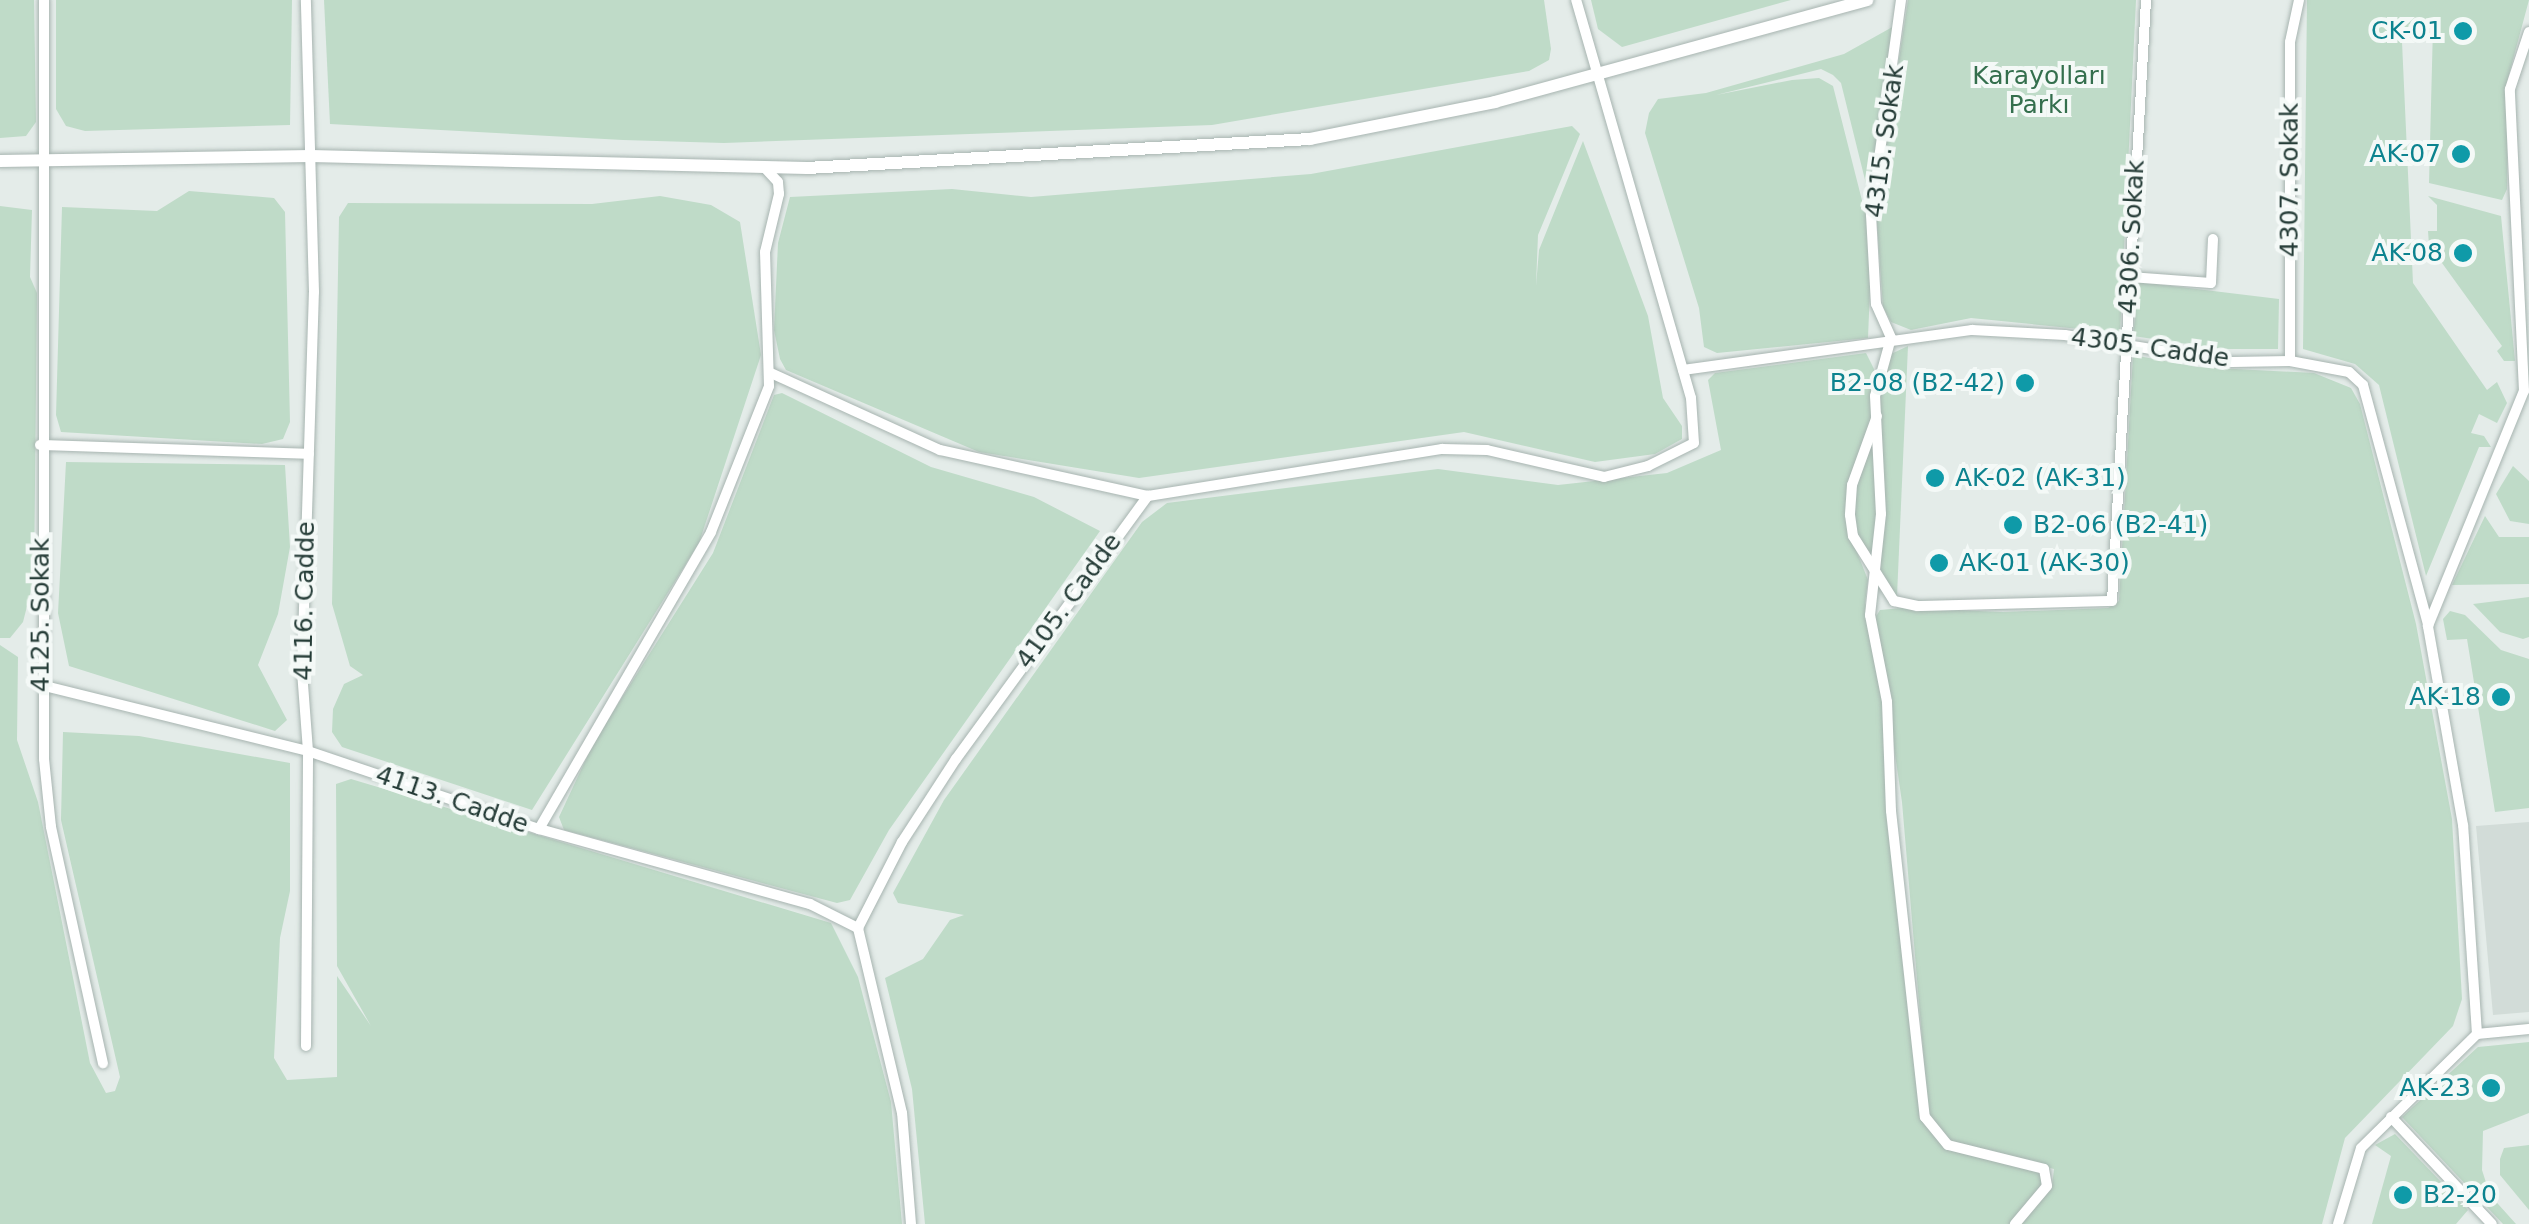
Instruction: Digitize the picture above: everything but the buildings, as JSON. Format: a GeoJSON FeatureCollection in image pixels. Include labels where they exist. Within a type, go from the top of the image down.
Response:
{"type":"FeatureCollection","features":[{"type":"Feature","properties":{"kind":"street","name":"4125. Sokak"},"geometry":{"type":"LineString","coordinates":[[44,0],[48,160],[40,446],[41,685],[52,826],[103,1063]]}},
{"type":"Feature","properties":{"kind":"street","name":"4116. Cadde"},"geometry":{"type":"LineString","coordinates":[[306,0],[312,156],[302,672],[308,751],[306,1046]]}},
{"type":"Feature","properties":{"kind":"street"},"geometry":{"type":"LineString","coordinates":[[770,374],[940,450],[1148,496],[1442,448],[1487,450],[1604,477],[1648,466],[1694,443],[1683,370],[1576,0]]}},
{"type":"Feature","properties":{"kind":"street"},"geometry":{"type":"LineString","coordinates":[[0,160],[312,156],[764,166],[1310,140],[1495,102],[1867,0]]}},
{"type":"Feature","properties":{"kind":"street","name":"4315. Sokak"},"geometry":{"type":"LineString","coordinates":[[1892,338],[1876,304],[1871,216],[1902,0]]}},
{"type":"Feature","properties":{"kind":"street","name":"4306. Sokak"},"geometry":{"type":"LineString","coordinates":[[1874,577],[1894,601],[1917,606],[2100,604],[2116,593],[2146,0]]}},
{"type":"Feature","properties":{"kind":"street","name":"4307. Sokak"},"geometry":{"type":"LineString","coordinates":[[2290,361],[2290,42],[2299,0]]}},
{"type":"Feature","properties":{"kind":"street"},"geometry":{"type":"LineString","coordinates":[[2428,626],[2527,392],[2510,89],[2529,32]]}},
{"type":"Feature","properties":{"kind":"street"},"geometry":{"type":"LineString","coordinates":[[540,830],[711,532],[770,374],[764,252],[779,194],[778,182],[764,166]]}},
{"type":"Feature","properties":{"kind":"street"},"geometry":{"type":"LineString","coordinates":[[2130,276],[2211,283],[2214,239]]}},
{"type":"Feature","properties":{"kind":"street","name":"4305. Cadde"},"geometry":{"type":"LineString","coordinates":[[1683,370],[1892,338],[1972,330],[2127,345],[2232,362],[2329,365],[2363,385],[2428,626],[2463,825],[2478,1034]]}},
{"type":"Feature","properties":{"kind":"street"},"geometry":{"type":"LineString","coordinates":[[1892,338],[1878,370],[1870,615],[1887,702],[1890,810],[1925,1117],[1948,1145],[2044,1169],[2046,1186],[2015,1224]]}},
{"type":"Feature","properties":{"kind":"street"},"geometry":{"type":"LineString","coordinates":[[1874,577],[1853,536],[1850,514],[1852,485],[1877,414]]}},
{"type":"Feature","properties":{"kind":"street"},"geometry":{"type":"LineString","coordinates":[[40,446],[309,454]]}},
{"type":"Feature","properties":{"kind":"street","name":"4105. Cadde"},"geometry":{"type":"LineString","coordinates":[[858,928],[902,842],[956,759],[1148,496]]}},
{"type":"Feature","properties":{"kind":"street","name":"4113. Cadde"},"geometry":{"type":"LineString","coordinates":[[41,685],[308,751],[540,830],[810,904],[858,928]]}},
{"type":"Feature","properties":{"kind":"street"},"geometry":{"type":"LineString","coordinates":[[858,928],[902,1113],[911,1224]]}},
{"type":"Feature","properties":{"kind":"street"},"geometry":{"type":"LineString","coordinates":[[2338,1224],[2360,1148],[2478,1034],[2529,1029]]}},
{"type":"Feature","properties":{"kind":"street"},"geometry":{"type":"LineString","coordinates":[[2391,1117],[2492,1224]]}},
{"type":"Feature","properties":{"kind":"shaded area"},"geometry":{"type":"Polygon","coordinates":[[[2529,822],[2529,1012],[2493,1015],[2476,826],[2529,822]]]}},
{"type":"Feature","properties":{"kind":"green space"},"geometry":{"type":"Polygon","coordinates":[[[0,0],[34,0],[36,122],[26,136],[0,138],[0,0]]]}},
{"type":"Feature","properties":{"kind":"green space"},"geometry":{"type":"Polygon","coordinates":[[[56,0],[292,0],[290,125],[85,131],[66,126],[56,109],[56,0]]]}},
{"type":"Feature","properties":{"kind":"green space"},"geometry":{"type":"Polygon","coordinates":[[[324,0],[1544,0],[1551,49],[1549,60],[1529,71],[1212,125],[724,143],[623,140],[330,124],[324,0]]]}},
{"type":"Feature","properties":{"kind":"green space"},"geometry":{"type":"Polygon","coordinates":[[[1591,0],[1791,0],[1622,47],[1598,29],[1591,0]]]}},
{"type":"Feature","properties":{"kind":"green space","name":"Karayolları Parkı"},"geometry":{"type":"Polygon","coordinates":[[[1908,0],[2136,0],[2120,333],[1971,318],[1911,330],[1891,322],[1883,307],[1876,209],[1908,0]]]}},
{"type":"Feature","properties":{"kind":"green space"},"geometry":{"type":"Polygon","coordinates":[[[2307,0],[2529,0],[2508,78],[2507,189],[2502,200],[2429,183],[2433,26],[2409,24],[2402,42],[2413,283],[2487,390],[2497,382],[2507,403],[2497,423],[2479,414],[2471,433],[2484,436],[2491,447],[2479,447],[2426,576],[2379,385],[2355,364],[2303,349],[2307,0]]]}},
{"type":"Feature","properties":{"kind":"green space"},"geometry":{"type":"Polygon","coordinates":[[[1896,25],[1869,196],[1841,83],[1833,75],[1821,69],[1716,95],[1792,80],[1819,78],[1833,86],[1872,240],[1868,338],[1717,353],[1704,347],[1699,308],[1645,133],[1649,113],[1658,99],[1706,93],[1844,54],[1896,25]]]}},
{"type":"Feature","properties":{"kind":"green space"},"geometry":{"type":"Polygon","coordinates":[[[1572,126],[1580,134],[1538,235],[1536,286],[1539,250],[1583,141],[1648,316],[1663,398],[1682,426],[1682,439],[1655,454],[1595,462],[1464,432],[1139,478],[979,452],[786,370],[780,359],[774,330],[778,243],[790,197],[952,189],[1031,197],[1311,174],[1572,126]]]}},
{"type":"Feature","properties":{"kind":"green space"},"geometry":{"type":"Polygon","coordinates":[[[189,191],[274,198],[285,212],[290,422],[283,439],[262,444],[61,432],[56,415],[62,207],[157,211],[189,191]]]}},
{"type":"Feature","properties":{"kind":"green space"},"geometry":{"type":"Polygon","coordinates":[[[660,196],[711,205],[740,222],[761,355],[699,543],[532,810],[342,747],[332,732],[333,709],[344,684],[363,675],[350,666],[332,604],[339,217],[348,203],[592,204],[660,196]]]}},
{"type":"Feature","properties":{"kind":"green space"},"geometry":{"type":"Polygon","coordinates":[[[2428,196],[2501,216],[2515,361],[2504,361],[2497,351],[2502,346],[2429,245],[2428,231],[2437,231],[2437,205],[2428,196]]]}},
{"type":"Feature","properties":{"kind":"green space"},"geometry":{"type":"Polygon","coordinates":[[[0,206],[32,210],[30,277],[37,293],[34,579],[23,622],[10,638],[0,638],[0,206]]]}},
{"type":"Feature","properties":{"kind":"green space"},"geometry":{"type":"Polygon","coordinates":[[[2139,282],[2279,299],[2278,349],[2221,349],[2133,336],[2139,282]]]}},
{"type":"Feature","properties":{"kind":"green space"},"geometry":{"type":"Polygon","coordinates":[[[1908,346],[1897,596],[1881,576],[1880,405],[1883,369],[1891,354],[1908,346]]]}},
{"type":"Feature","properties":{"kind":"green space"},"geometry":{"type":"Polygon","coordinates":[[[1866,353],[1874,369],[1870,426],[1846,503],[1849,532],[1868,580],[1865,603],[1881,681],[1923,1121],[1945,1147],[2041,1170],[2041,1187],[2011,1224],[925,1224],[912,1089],[885,978],[923,959],[950,920],[964,915],[898,903],[893,893],[944,800],[1142,522],[1167,503],[1438,469],[1558,485],[1667,473],[1721,450],[1708,380],[1715,373],[1866,353]]]}},
{"type":"Feature","properties":{"kind":"green space"},"geometry":{"type":"Polygon","coordinates":[[[2133,355],[2197,367],[2314,373],[2351,388],[2360,404],[2416,624],[2452,819],[2462,999],[2453,1026],[2345,1138],[2322,1224],[2021,1224],[2052,1186],[2054,1169],[1953,1142],[1929,1121],[1902,802],[1875,618],[1880,610],[1902,608],[2003,612],[2108,608],[2119,601],[2133,355]]]}},
{"type":"Feature","properties":{"kind":"green space"},"geometry":{"type":"Polygon","coordinates":[[[782,393],[931,467],[1034,497],[1100,531],[889,830],[850,900],[837,903],[564,830],[559,817],[594,742],[713,553],[774,395],[782,393]]]}},
{"type":"Feature","properties":{"kind":"green space"},"geometry":{"type":"Polygon","coordinates":[[[1876,434],[1873,553],[1861,547],[1853,528],[1853,494],[1876,434]]]}},
{"type":"Feature","properties":{"kind":"green space"},"geometry":{"type":"Polygon","coordinates":[[[66,462],[285,465],[290,547],[278,614],[258,665],[287,720],[275,731],[69,666],[58,613],[66,462]]]}},
{"type":"Feature","properties":{"kind":"green space"},"geometry":{"type":"Polygon","coordinates":[[[2513,466],[2529,481],[2529,524],[2510,521],[2496,494],[2513,466]]]}},
{"type":"Feature","properties":{"kind":"green space"},"geometry":{"type":"Polygon","coordinates":[[[2485,516],[2499,537],[2529,537],[2529,584],[2452,585],[2485,516]]]}},
{"type":"Feature","properties":{"kind":"green space"},"geometry":{"type":"Polygon","coordinates":[[[2529,597],[2529,637],[2523,639],[2500,632],[2473,604],[2529,597]]]}},
{"type":"Feature","properties":{"kind":"green space"},"geometry":{"type":"Polygon","coordinates":[[[2450,611],[2465,615],[2501,650],[2529,659],[2529,808],[2495,812],[2467,639],[2447,640],[2443,619],[2450,611]]]}},
{"type":"Feature","properties":{"kind":"green space"},"geometry":{"type":"Polygon","coordinates":[[[0,645],[18,657],[17,740],[38,802],[90,1063],[106,1093],[115,1091],[120,1077],[61,820],[63,732],[139,736],[290,763],[290,891],[280,938],[274,1058],[287,1080],[337,1077],[337,976],[371,1026],[337,966],[336,784],[351,779],[831,923],[858,977],[891,1102],[902,1224],[0,1224],[0,645]]]}},
{"type":"Feature","properties":{"kind":"green space"},"geometry":{"type":"Polygon","coordinates":[[[2529,1042],[2529,1113],[2483,1131],[2482,1170],[2490,1195],[2516,1224],[2503,1224],[2402,1117],[2478,1047],[2529,1042]]]}},
{"type":"Feature","properties":{"kind":"green space"},"geometry":{"type":"Polygon","coordinates":[[[2395,1134],[2468,1210],[2456,1224],[2372,1224],[2391,1156],[2375,1145],[2395,1134]]]}},
{"type":"Feature","properties":{"kind":"green space"},"geometry":{"type":"Polygon","coordinates":[[[2529,1145],[2529,1210],[2500,1175],[2500,1159],[2504,1148],[2529,1145]]]}},
{"type":"Feature","properties":{"kind":"place","name":"CK-01"},"geometry":{"type":"Point","coordinates":[2463,31]}},
{"type":"Feature","properties":{"kind":"place","name":"AK-07"},"geometry":{"type":"Point","coordinates":[2461,154]}},
{"type":"Feature","properties":{"kind":"place","name":"AK-08"},"geometry":{"type":"Point","coordinates":[2463,253]}},
{"type":"Feature","properties":{"kind":"place","name":"B2-08 (B2-42)"},"geometry":{"type":"Point","coordinates":[2025,383]}},
{"type":"Feature","properties":{"kind":"place","name":"AK-02 (AK-31)"},"geometry":{"type":"Point","coordinates":[1935,478]}},
{"type":"Feature","properties":{"kind":"place","name":"B2-06 (B2-41)"},"geometry":{"type":"Point","coordinates":[2013,525]}},
{"type":"Feature","properties":{"kind":"place","name":"AK-01 (AK-30)"},"geometry":{"type":"Point","coordinates":[1939,563]}},
{"type":"Feature","properties":{"kind":"place","name":"AK-18"},"geometry":{"type":"Point","coordinates":[2501,697]}},
{"type":"Feature","properties":{"kind":"place","name":"AK-23"},"geometry":{"type":"Point","coordinates":[2491,1088]}},
{"type":"Feature","properties":{"kind":"place","name":"B2-20"},"geometry":{"type":"Point","coordinates":[2403,1195]}}]}
